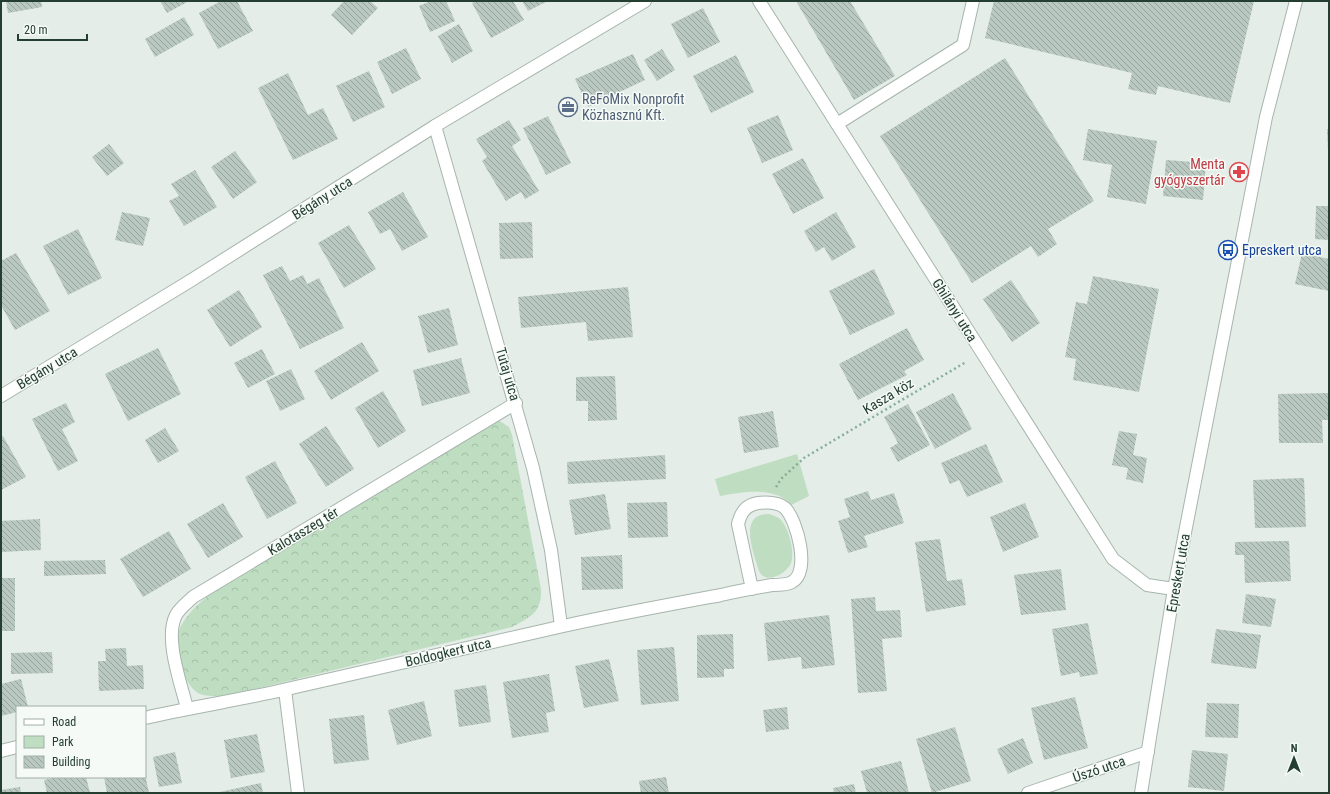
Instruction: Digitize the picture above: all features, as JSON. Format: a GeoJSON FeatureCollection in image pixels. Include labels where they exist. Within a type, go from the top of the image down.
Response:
{"type":"FeatureCollection","features":[{"type":"Feature","properties":{"kind":"street","name":"Bégány utca"},"geometry":{"type":"LineString","coordinates":[[1,396],[190,281],[435,126],[645,1]]}},
{"type":"Feature","properties":{"kind":"street","name":"Ghilányi utca"},"geometry":{"type":"LineString","coordinates":[[759,1],[1113,559],[1147,585],[1174,589]]}},
{"type":"Feature","properties":{"kind":"street"},"geometry":{"type":"LineString","coordinates":[[837,124],[963,45],[972,1]]}},
{"type":"Feature","properties":{"kind":"street","name":"Epreskert utca"},"geometry":{"type":"LineString","coordinates":[[1141,793],[1174,589],[1266,117],[1296,1]]}},
{"type":"Feature","properties":{"kind":"street","name":"Tutaj utca"},"geometry":{"type":"LineString","coordinates":[[435,126],[534,468],[551,550],[561,626]]}},
{"type":"Feature","properties":{"kind":"street","name":"Kalotaszeg tér"},"geometry":{"type":"LineString","coordinates":[[186,708],[172,642],[173,625],[176,615],[193,597],[516,403]]}},
{"type":"Feature","properties":{"kind":"street"},"geometry":{"type":"LineString","coordinates":[[752,589],[738,524],[742,513],[746,508],[752,504],[768,502]]}},
{"type":"Feature","properties":{"kind":"street","name":"Boldogkert utca"},"geometry":{"type":"LineString","coordinates":[[146,718],[186,708],[284,690],[561,626],[792,582],[797,578],[801,570],[800,542],[794,521],[784,508],[768,502]]}},
{"type":"Feature","properties":{"kind":"street"},"geometry":{"type":"LineString","coordinates":[[284,690],[298,793]]}},
{"type":"Feature","properties":{"kind":"street"},"geometry":{"type":"LineString","coordinates":[[1,751],[16,747]]}},
{"type":"Feature","properties":{"kind":"street","name":"Úszó utca"},"geometry":{"type":"LineString","coordinates":[[1028,793],[1148,752]]}},
{"type":"Feature","properties":{"kind":"path","name":"Kasza köz"},"geometry":{"type":"LineString","coordinates":[[768,502],[781,479],[804,458],[982,352]]}},
{"type":"Feature","properties":{"kind":"green space"},"geometry":{"type":"Polygon","coordinates":[[[498,420],[509,427],[512,435],[541,589],[539,604],[534,613],[512,627],[226,696],[204,695],[198,693],[192,688],[183,673],[180,664],[177,645],[178,636],[180,628],[187,616],[202,601],[218,588],[498,420]]]}},
{"type":"Feature","properties":{"kind":"green space"},"geometry":{"type":"Polygon","coordinates":[[[797,454],[809,496],[791,505],[776,495],[767,493],[748,492],[720,496],[715,479],[797,454]]]}},
{"type":"Feature","properties":{"kind":"green space"},"geometry":{"type":"Polygon","coordinates":[[[769,514],[779,518],[783,523],[792,547],[792,558],[789,567],[781,574],[771,578],[762,575],[759,571],[750,536],[750,527],[753,520],[759,516],[769,514]]]}},
{"type":"Feature","properties":{"kind":"building"},"geometry":{"type":"Polygon","coordinates":[[[6,1],[41,1],[42,7],[8,13],[6,1]]]}},
{"type":"Feature","properties":{"kind":"building"},"geometry":{"type":"Polygon","coordinates":[[[160,1],[189,1],[167,13],[160,1]]]}},
{"type":"Feature","properties":{"kind":"building"},"geometry":{"type":"Polygon","coordinates":[[[221,1],[237,1],[253,31],[218,49],[199,13],[221,1]]]}},
{"type":"Feature","properties":{"kind":"building"},"geometry":{"type":"Polygon","coordinates":[[[344,1],[370,1],[378,8],[352,35],[331,15],[344,1]]]}},
{"type":"Feature","properties":{"kind":"building"},"geometry":{"type":"Polygon","coordinates":[[[431,1],[446,1],[455,21],[430,32],[419,6],[431,1]]]}},
{"type":"Feature","properties":{"kind":"building"},"geometry":{"type":"Polygon","coordinates":[[[476,1],[513,1],[524,20],[491,38],[472,3],[476,1]]]}},
{"type":"Feature","properties":{"kind":"building"},"geometry":{"type":"Polygon","coordinates":[[[522,1],[548,1],[528,11],[522,1]]]}},
{"type":"Feature","properties":{"kind":"building"},"geometry":{"type":"Polygon","coordinates":[[[796,1],[850,1],[895,76],[854,100],[796,1]]]}},
{"type":"Feature","properties":{"kind":"building"},"geometry":{"type":"Polygon","coordinates":[[[994,1],[1254,1],[1230,103],[1158,86],[1156,95],[1128,89],[1132,73],[985,38],[994,1]]]}},
{"type":"Feature","properties":{"kind":"building"},"geometry":{"type":"Polygon","coordinates":[[[703,8],[720,42],[688,58],[671,24],[703,8]]]}},
{"type":"Feature","properties":{"kind":"building"},"geometry":{"type":"Polygon","coordinates":[[[184,17],[194,35],[155,57],[145,39],[184,17]]]}},
{"type":"Feature","properties":{"kind":"building"},"geometry":{"type":"Polygon","coordinates":[[[459,24],[473,51],[452,63],[438,36],[459,24]]]}},
{"type":"Feature","properties":{"kind":"building"},"geometry":{"type":"Polygon","coordinates":[[[406,48],[421,79],[392,94],[377,62],[406,48]]]}},
{"type":"Feature","properties":{"kind":"building"},"geometry":{"type":"Polygon","coordinates":[[[662,49],[675,70],[657,81],[644,60],[662,49]]]}},
{"type":"Feature","properties":{"kind":"building"},"geometry":{"type":"Polygon","coordinates":[[[633,54],[645,80],[588,107],[575,79],[633,54]]]}},
{"type":"Feature","properties":{"kind":"building"},"geometry":{"type":"Polygon","coordinates":[[[736,55],[754,92],[711,113],[693,76],[736,55]]]}},
{"type":"Feature","properties":{"kind":"building"},"geometry":{"type":"Polygon","coordinates":[[[1005,58],[1094,201],[1048,229],[1057,244],[1038,257],[1031,246],[972,283],[880,136],[1005,58]]]}},
{"type":"Feature","properties":{"kind":"building"},"geometry":{"type":"Polygon","coordinates":[[[369,71],[385,107],[353,122],[336,86],[369,71]]]}},
{"type":"Feature","properties":{"kind":"building"},"geometry":{"type":"Polygon","coordinates":[[[288,73],[308,115],[323,108],[338,139],[293,160],[258,88],[288,73]]]}},
{"type":"Feature","properties":{"kind":"building"},"geometry":{"type":"Polygon","coordinates":[[[778,115],[793,150],[762,163],[747,128],[778,115]]]}},
{"type":"Feature","properties":{"kind":"building"},"geometry":{"type":"Polygon","coordinates":[[[548,116],[571,163],[546,175],[523,128],[548,116]]]}},
{"type":"Feature","properties":{"kind":"building"},"geometry":{"type":"Polygon","coordinates":[[[509,120],[521,140],[512,146],[539,191],[525,199],[521,192],[506,201],[482,161],[487,157],[476,139],[509,120]]]}},
{"type":"Feature","properties":{"kind":"building"},"geometry":{"type":"Polygon","coordinates":[[[1088,129],[1157,141],[1146,204],[1107,197],[1112,165],[1083,160],[1088,129]]]}},
{"type":"Feature","properties":{"kind":"building"},"geometry":{"type":"Polygon","coordinates":[[[1327,129],[1329,129],[1329,150],[1328,150],[1327,129]]]}},
{"type":"Feature","properties":{"kind":"building"},"geometry":{"type":"Polygon","coordinates":[[[109,144],[124,163],[107,176],[92,157],[109,144]]]}},
{"type":"Feature","properties":{"kind":"building"},"geometry":{"type":"Polygon","coordinates":[[[235,151],[257,182],[233,199],[211,167],[235,151]]]}},
{"type":"Feature","properties":{"kind":"building"},"geometry":{"type":"Polygon","coordinates":[[[803,158],[824,198],[793,214],[772,174],[803,158]]]}},
{"type":"Feature","properties":{"kind":"building"},"geometry":{"type":"Polygon","coordinates":[[[1166,160],[1206,163],[1203,200],[1163,196],[1166,160]]]}},
{"type":"Feature","properties":{"kind":"building"},"geometry":{"type":"Polygon","coordinates":[[[195,170],[217,207],[184,226],[169,201],[179,196],[171,184],[195,170]]]}},
{"type":"Feature","properties":{"kind":"building"},"geometry":{"type":"Polygon","coordinates":[[[403,192],[428,237],[402,251],[390,229],[380,234],[368,212],[403,192]]]}},
{"type":"Feature","properties":{"kind":"building"},"geometry":{"type":"Polygon","coordinates":[[[1316,206],[1329,206],[1329,240],[1315,239],[1316,206]]]}},
{"type":"Feature","properties":{"kind":"building"},"geometry":{"type":"Polygon","coordinates":[[[122,212],[150,218],[143,246],[115,240],[122,212]]]}},
{"type":"Feature","properties":{"kind":"building"},"geometry":{"type":"Polygon","coordinates":[[[836,212],[856,247],[832,261],[824,247],[816,252],[804,231],[836,212]]]}},
{"type":"Feature","properties":{"kind":"building"},"geometry":{"type":"Polygon","coordinates":[[[532,222],[533,258],[500,259],[499,223],[532,222]]]}},
{"type":"Feature","properties":{"kind":"building"},"geometry":{"type":"Polygon","coordinates":[[[349,225],[376,269],[344,288],[318,243],[349,225]]]}},
{"type":"Feature","properties":{"kind":"building"},"geometry":{"type":"Polygon","coordinates":[[[78,229],[102,278],[68,295],[43,246],[78,229]]]}},
{"type":"Feature","properties":{"kind":"building"},"geometry":{"type":"Polygon","coordinates":[[[16,253],[50,311],[15,330],[1,305],[1,261],[16,253]]]}},
{"type":"Feature","properties":{"kind":"building"},"geometry":{"type":"Polygon","coordinates":[[[1302,253],[1329,259],[1329,291],[1295,284],[1302,253]]]}},
{"type":"Feature","properties":{"kind":"building"},"geometry":{"type":"Polygon","coordinates":[[[282,266],[290,281],[303,275],[307,284],[319,278],[344,328],[300,349],[263,275],[282,266]]]}},
{"type":"Feature","properties":{"kind":"building"},"geometry":{"type":"Polygon","coordinates":[[[874,269],[895,314],[850,335],[829,291],[874,269]]]}},
{"type":"Feature","properties":{"kind":"building"},"geometry":{"type":"Polygon","coordinates":[[[1093,276],[1159,289],[1139,392],[1073,380],[1076,359],[1065,357],[1076,302],[1087,304],[1093,276]]]}},
{"type":"Feature","properties":{"kind":"building"},"geometry":{"type":"Polygon","coordinates":[[[1011,280],[1040,323],[1012,342],[983,299],[1011,280]]]}},
{"type":"Feature","properties":{"kind":"building"},"geometry":{"type":"Polygon","coordinates":[[[628,287],[633,337],[588,341],[586,322],[521,328],[518,297],[628,287]]]}},
{"type":"Feature","properties":{"kind":"building"},"geometry":{"type":"Polygon","coordinates":[[[239,290],[262,327],[230,347],[207,310],[239,290]]]}},
{"type":"Feature","properties":{"kind":"building"},"geometry":{"type":"Polygon","coordinates":[[[449,308],[458,345],[428,353],[418,316],[449,308]]]}},
{"type":"Feature","properties":{"kind":"building"},"geometry":{"type":"Polygon","coordinates":[[[907,328],[924,360],[904,371],[907,375],[858,400],[839,364],[907,328]]]}},
{"type":"Feature","properties":{"kind":"building"},"geometry":{"type":"Polygon","coordinates":[[[362,342],[379,371],[331,400],[314,371],[362,342]]]}},
{"type":"Feature","properties":{"kind":"building"},"geometry":{"type":"Polygon","coordinates":[[[158,348],[181,394],[128,421],[105,374],[158,348]]]}},
{"type":"Feature","properties":{"kind":"building"},"geometry":{"type":"Polygon","coordinates":[[[262,349],[275,374],[248,388],[234,363],[262,349]]]}},
{"type":"Feature","properties":{"kind":"building"},"geometry":{"type":"Polygon","coordinates":[[[461,358],[470,393],[422,406],[413,370],[461,358]]]}},
{"type":"Feature","properties":{"kind":"building"},"geometry":{"type":"Polygon","coordinates":[[[291,369],[305,399],[280,411],[266,381],[291,369]]]}},
{"type":"Feature","properties":{"kind":"building"},"geometry":{"type":"Polygon","coordinates":[[[615,376],[617,420],[588,421],[588,401],[576,401],[576,377],[615,376]]]}},
{"type":"Feature","properties":{"kind":"building"},"geometry":{"type":"Polygon","coordinates":[[[383,391],[406,431],[378,448],[355,408],[383,391]]]}},
{"type":"Feature","properties":{"kind":"building"},"geometry":{"type":"Polygon","coordinates":[[[953,393],[972,429],[935,449],[916,412],[953,393]]]}},
{"type":"Feature","properties":{"kind":"building"},"geometry":{"type":"Polygon","coordinates":[[[1329,393],[1329,420],[1322,420],[1323,443],[1279,443],[1278,394],[1329,393]]]}},
{"type":"Feature","properties":{"kind":"building"},"geometry":{"type":"Polygon","coordinates":[[[66,403],[75,422],[62,429],[78,461],[58,471],[32,419],[66,403]]]}},
{"type":"Feature","properties":{"kind":"building"},"geometry":{"type":"Polygon","coordinates":[[[908,404],[930,445],[898,462],[890,448],[898,443],[884,417],[908,404]]]}},
{"type":"Feature","properties":{"kind":"building"},"geometry":{"type":"Polygon","coordinates":[[[773,411],[779,447],[744,453],[738,417],[773,411]]]}},
{"type":"Feature","properties":{"kind":"building"},"geometry":{"type":"Polygon","coordinates":[[[326,426],[354,469],[326,487],[299,444],[326,426]]]}},
{"type":"Feature","properties":{"kind":"building"},"geometry":{"type":"Polygon","coordinates":[[[165,428],[179,451],[158,463],[145,440],[165,428]]]}},
{"type":"Feature","properties":{"kind":"building"},"geometry":{"type":"Polygon","coordinates":[[[1119,431],[1137,434],[1133,455],[1147,458],[1143,483],[1126,479],[1128,468],[1112,465],[1119,431]]]}},
{"type":"Feature","properties":{"kind":"building"},"geometry":{"type":"Polygon","coordinates":[[[3,436],[26,477],[1,490],[1,437],[3,436]]]}},
{"type":"Feature","properties":{"kind":"building"},"geometry":{"type":"Polygon","coordinates":[[[986,444],[1003,482],[967,497],[959,480],[950,484],[941,463],[986,444]]]}},
{"type":"Feature","properties":{"kind":"building"},"geometry":{"type":"Polygon","coordinates":[[[665,455],[666,479],[568,484],[567,462],[665,455]]]}},
{"type":"Feature","properties":{"kind":"building"},"geometry":{"type":"Polygon","coordinates":[[[275,461],[297,503],[267,519],[245,477],[275,461]]]}},
{"type":"Feature","properties":{"kind":"building"},"geometry":{"type":"Polygon","coordinates":[[[1304,478],[1306,527],[1255,528],[1253,480],[1304,478]]]}},
{"type":"Feature","properties":{"kind":"building"},"geometry":{"type":"Polygon","coordinates":[[[868,491],[871,500],[894,493],[904,523],[864,536],[868,547],[848,553],[838,521],[850,517],[844,499],[868,491]]]}},
{"type":"Feature","properties":{"kind":"building"},"geometry":{"type":"Polygon","coordinates":[[[605,494],[611,529],[575,535],[569,500],[605,494]]]}},
{"type":"Feature","properties":{"kind":"building"},"geometry":{"type":"Polygon","coordinates":[[[667,502],[668,537],[628,538],[627,503],[667,502]]]}},
{"type":"Feature","properties":{"kind":"building"},"geometry":{"type":"Polygon","coordinates":[[[223,503],[243,537],[208,558],[187,524],[223,503]]]}},
{"type":"Feature","properties":{"kind":"building"},"geometry":{"type":"Polygon","coordinates":[[[1025,503],[1039,537],[1003,552],[990,517],[1025,503]]]}},
{"type":"Feature","properties":{"kind":"building"},"geometry":{"type":"Polygon","coordinates":[[[40,519],[41,550],[1,552],[1,521],[40,519]]]}},
{"type":"Feature","properties":{"kind":"building"},"geometry":{"type":"Polygon","coordinates":[[[169,531],[191,569],[143,597],[120,559],[169,531]]]}},
{"type":"Feature","properties":{"kind":"building"},"geometry":{"type":"Polygon","coordinates":[[[940,539],[947,581],[962,579],[966,605],[926,612],[915,542],[940,539]]]}},
{"type":"Feature","properties":{"kind":"building"},"geometry":{"type":"Polygon","coordinates":[[[1289,541],[1291,581],[1245,583],[1244,555],[1235,555],[1235,542],[1289,541]]]}},
{"type":"Feature","properties":{"kind":"building"},"geometry":{"type":"Polygon","coordinates":[[[622,555],[623,589],[582,590],[581,557],[622,555]]]}},
{"type":"Feature","properties":{"kind":"building"},"geometry":{"type":"Polygon","coordinates":[[[105,560],[106,574],[44,576],[44,561],[105,560]]]}},
{"type":"Feature","properties":{"kind":"building"},"geometry":{"type":"Polygon","coordinates":[[[1061,569],[1066,610],[1021,615],[1014,575],[1061,569]]]}},
{"type":"Feature","properties":{"kind":"building"},"geometry":{"type":"Polygon","coordinates":[[[1,578],[15,578],[15,631],[1,631],[1,578]]]}},
{"type":"Feature","properties":{"kind":"building"},"geometry":{"type":"Polygon","coordinates":[[[1246,594],[1276,599],[1271,627],[1242,623],[1246,594]]]}},
{"type":"Feature","properties":{"kind":"building"},"geometry":{"type":"Polygon","coordinates":[[[875,597],[876,611],[900,610],[902,637],[882,639],[887,691],[858,693],[851,599],[875,597]]]}},
{"type":"Feature","properties":{"kind":"building"},"geometry":{"type":"Polygon","coordinates":[[[829,615],[835,665],[802,669],[801,657],[768,661],[764,623],[829,615]]]}},
{"type":"Feature","properties":{"kind":"building"},"geometry":{"type":"Polygon","coordinates":[[[1088,623],[1098,674],[1080,677],[1079,672],[1061,676],[1052,629],[1088,623]]]}},
{"type":"Feature","properties":{"kind":"building"},"geometry":{"type":"Polygon","coordinates":[[[1216,629],[1261,635],[1256,669],[1211,663],[1216,629]]]}},
{"type":"Feature","properties":{"kind":"building"},"geometry":{"type":"Polygon","coordinates":[[[733,634],[734,669],[724,669],[724,677],[697,678],[697,635],[733,634]]]}},
{"type":"Feature","properties":{"kind":"building"},"geometry":{"type":"Polygon","coordinates":[[[674,647],[679,701],[641,705],[637,650],[674,647]]]}},
{"type":"Feature","properties":{"kind":"building"},"geometry":{"type":"Polygon","coordinates":[[[126,648],[127,666],[143,665],[144,689],[99,691],[98,661],[106,661],[105,649],[126,648]]]}},
{"type":"Feature","properties":{"kind":"building"},"geometry":{"type":"Polygon","coordinates":[[[52,652],[53,673],[11,674],[11,653],[52,652]]]}},
{"type":"Feature","properties":{"kind":"building"},"geometry":{"type":"Polygon","coordinates":[[[609,659],[619,701],[584,708],[575,666],[609,659]]]}},
{"type":"Feature","properties":{"kind":"building"},"geometry":{"type":"Polygon","coordinates":[[[549,674],[555,711],[546,713],[549,732],[512,738],[503,682],[549,674]]]}},
{"type":"Feature","properties":{"kind":"building"},"geometry":{"type":"Polygon","coordinates":[[[21,679],[28,706],[16,706],[16,712],[1,716],[1,684],[21,679]]]}},
{"type":"Feature","properties":{"kind":"building"},"geometry":{"type":"Polygon","coordinates":[[[486,685],[491,722],[459,727],[454,690],[486,685]]]}},
{"type":"Feature","properties":{"kind":"building"},"geometry":{"type":"Polygon","coordinates":[[[1075,697],[1088,748],[1044,760],[1031,708],[1075,697]]]}},
{"type":"Feature","properties":{"kind":"building"},"geometry":{"type":"Polygon","coordinates":[[[424,701],[432,736],[397,745],[388,710],[424,701]]]}},
{"type":"Feature","properties":{"kind":"building"},"geometry":{"type":"Polygon","coordinates":[[[1207,703],[1239,704],[1238,738],[1205,737],[1207,703]]]}},
{"type":"Feature","properties":{"kind":"building"},"geometry":{"type":"Polygon","coordinates":[[[787,707],[789,729],[766,732],[763,710],[787,707]]]}},
{"type":"Feature","properties":{"kind":"building"},"geometry":{"type":"Polygon","coordinates":[[[364,715],[369,760],[334,764],[329,719],[364,715]]]}},
{"type":"Feature","properties":{"kind":"building"},"geometry":{"type":"Polygon","coordinates":[[[955,727],[971,781],[932,793],[916,739],[955,727]]]}},
{"type":"Feature","properties":{"kind":"building"},"geometry":{"type":"Polygon","coordinates":[[[257,734],[265,772],[231,778],[224,740],[257,734]]]}},
{"type":"Feature","properties":{"kind":"building"},"geometry":{"type":"Polygon","coordinates":[[[1023,738],[1033,763],[1008,774],[997,749],[1023,738]]]}},
{"type":"Feature","properties":{"kind":"building"},"geometry":{"type":"Polygon","coordinates":[[[1192,750],[1228,754],[1224,791],[1188,787],[1192,750]]]}},
{"type":"Feature","properties":{"kind":"building"},"geometry":{"type":"Polygon","coordinates":[[[175,752],[182,783],[159,787],[153,757],[175,752]]]}},
{"type":"Feature","properties":{"kind":"building"},"geometry":{"type":"Polygon","coordinates":[[[901,761],[909,793],[867,793],[861,771],[901,761]]]}},
{"type":"Feature","properties":{"kind":"building"},"geometry":{"type":"Polygon","coordinates":[[[666,777],[669,793],[641,793],[639,781],[666,777]]]}},
{"type":"Feature","properties":{"kind":"building"},"geometry":{"type":"Polygon","coordinates":[[[53,778],[86,778],[90,793],[47,793],[44,780],[53,778]]]}},
{"type":"Feature","properties":{"kind":"building"},"geometry":{"type":"Polygon","coordinates":[[[104,778],[146,778],[149,793],[107,793],[104,778]]]}},
{"type":"Feature","properties":{"kind":"building"},"geometry":{"type":"Polygon","coordinates":[[[261,783],[263,793],[220,793],[220,792],[261,783]]]}},
{"type":"Feature","properties":{"kind":"building"},"geometry":{"type":"Polygon","coordinates":[[[854,784],[856,793],[834,793],[833,788],[854,784]]]}},
{"type":"Feature","properties":{"kind":"building"},"geometry":{"type":"Polygon","coordinates":[[[20,787],[21,793],[1,793],[1,790],[20,787]]]}},
{"type":"Feature","properties":{"kind":"place","name":"ReFoMix Nonprofit Közhasznú Kft."},"geometry":{"type":"Point","coordinates":[568,107]}},
{"type":"Feature","properties":{"kind":"place","name":"Menta gyógyszertár"},"geometry":{"type":"Point","coordinates":[1239,172]}},
{"type":"Feature","properties":{"kind":"place","name":"Epreskert utca"},"geometry":{"type":"Point","coordinates":[1228,250]}}]}
